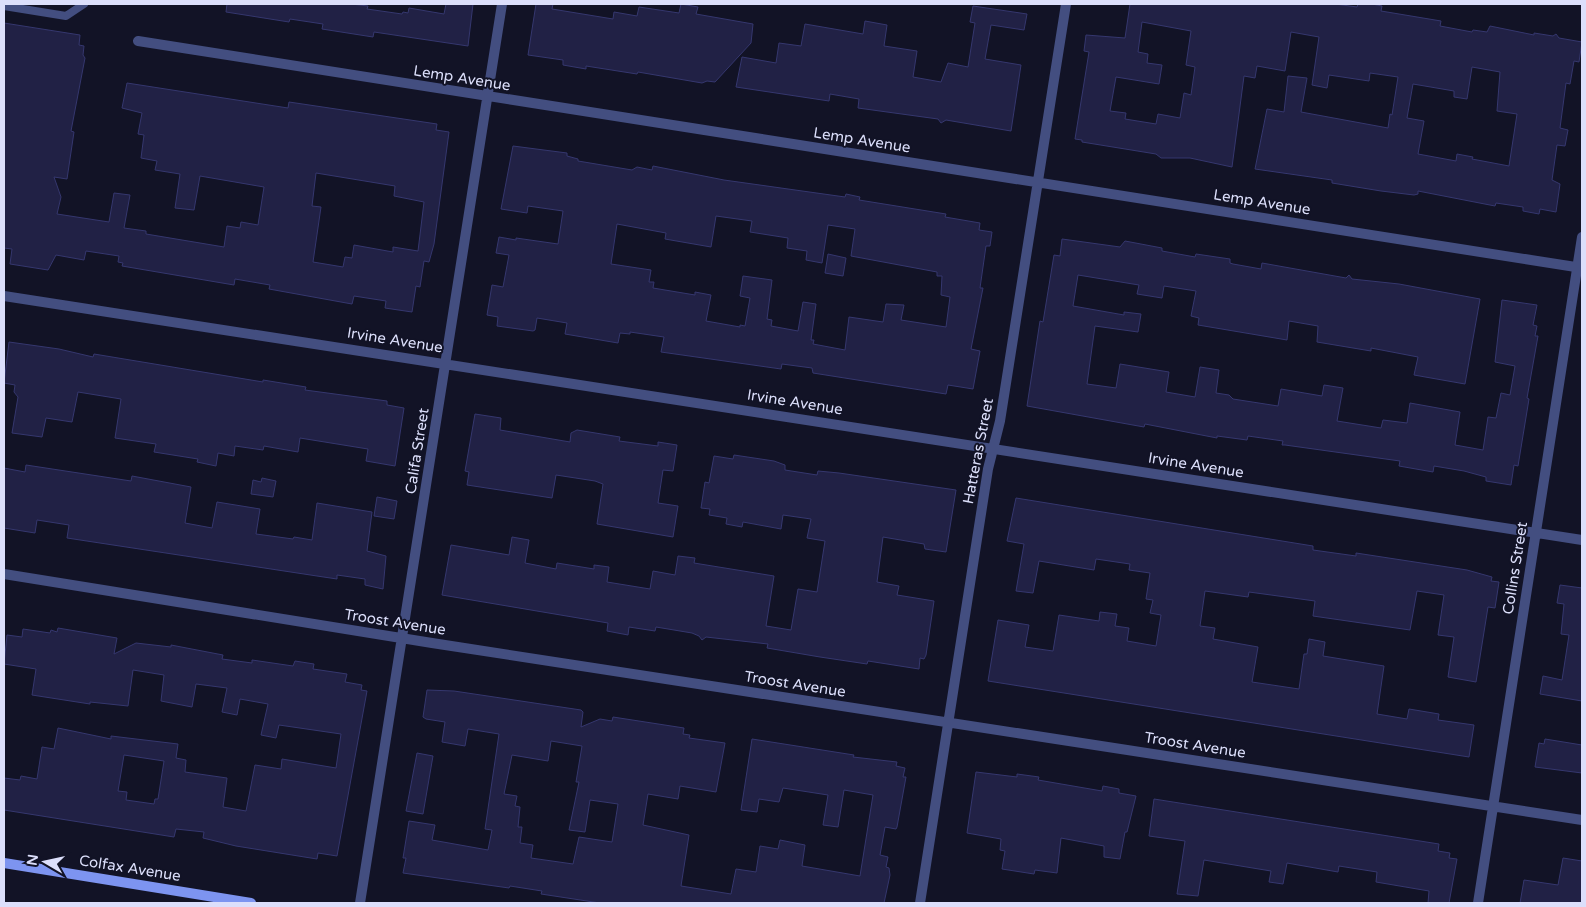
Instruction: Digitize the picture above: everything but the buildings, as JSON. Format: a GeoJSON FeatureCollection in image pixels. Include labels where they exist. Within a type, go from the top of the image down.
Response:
{"type":"FeatureCollection","features":[{"type":"Feature","properties":{"kind":"main road","name":"Colfax Avenue"},"geometry":{"type":"LineString","coordinates":[[4,863],[252,903]]}},
{"type":"Feature","properties":{"kind":"street","name":"Califa Street"},"geometry":{"type":"LineString","coordinates":[[360,903],[502,4]]}},
{"type":"Feature","properties":{"kind":"street","name":"Hatteras Street"},"geometry":{"type":"LineString","coordinates":[[920,903],[993,448],[1000,421],[1066,4]]}},
{"type":"Feature","properties":{"kind":"street","name":"Lemp Avenue"},"geometry":{"type":"LineString","coordinates":[[138,41],[1580,267]]}},
{"type":"Feature","properties":{"kind":"street","name":"Collins Street"},"geometry":{"type":"LineString","coordinates":[[1478,903],[1535,533],[1580,267],[1582,237]]}},
{"type":"Feature","properties":{"kind":"street","name":"Irvine Avenue"},"geometry":{"type":"LineString","coordinates":[[4,296],[1582,540]]}},
{"type":"Feature","properties":{"kind":"street","name":"Troost Avenue"},"geometry":{"type":"LineString","coordinates":[[4,574],[402,638],[1582,820]]}},
{"type":"Feature","properties":{"kind":"lane"},"geometry":{"type":"LineString","coordinates":[[4,6],[66,16],[84,4]]}}]}
